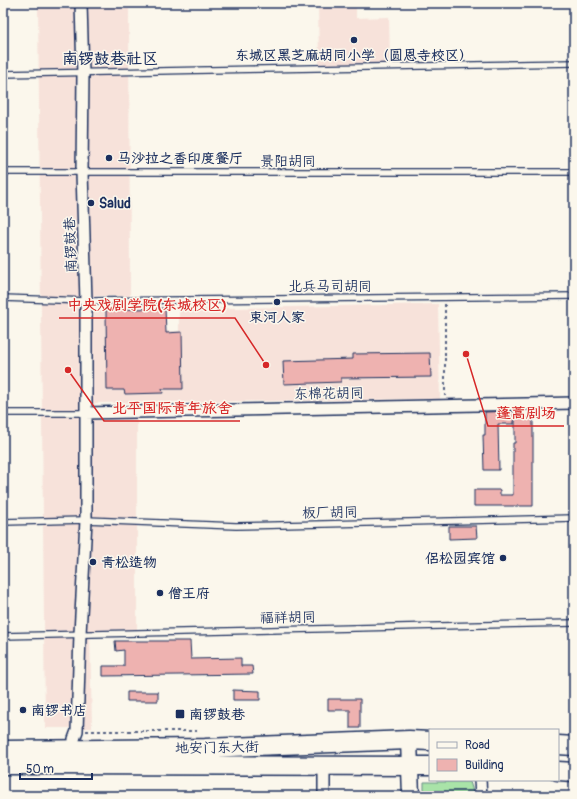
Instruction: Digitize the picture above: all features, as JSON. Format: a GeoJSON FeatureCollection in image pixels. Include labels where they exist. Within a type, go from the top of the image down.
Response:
{"type":"FeatureCollection","features":[{"type":"Feature","properties":{"kind":"main road","name":"地安门东大街"},"geometry":{"type":"LineString","coordinates":[[3,750],[76,740],[205,748],[409,740],[429,741]]}},
{"type":"Feature","properties":{"kind":"main road"},"geometry":{"type":"LineString","coordinates":[[409,740],[411,796]]}},
{"type":"Feature","properties":{"kind":"main road"},"geometry":{"type":"LineString","coordinates":[[559,745],[574,746]]}},
{"type":"Feature","properties":{"kind":"main road","name":"地安门东大街"},"geometry":{"type":"LineString","coordinates":[[3,766],[429,766]]}},
{"type":"Feature","properties":{"kind":"main road"},"geometry":{"type":"LineString","coordinates":[[559,771],[574,772]]}},
{"type":"Feature","properties":{"kind":"street","name":"南锣鼓巷"},"geometry":{"type":"LineString","coordinates":[[76,740],[86,520],[86,300],[82,172],[82,3]]}},
{"type":"Feature","properties":{"kind":"street","name":"东棉花胡同"},"geometry":{"type":"LineString","coordinates":[[85,413],[574,403]]}},
{"type":"Feature","properties":{"kind":"street"},"geometry":{"type":"LineString","coordinates":[[324,766],[324,796]]}},
{"type":"Feature","properties":{"kind":"street"},"geometry":{"type":"LineString","coordinates":[[480,781],[481,796]]}},
{"type":"Feature","properties":{"kind":"lane"},"geometry":{"type":"LineString","coordinates":[[3,74],[83,74],[574,63]]}},
{"type":"Feature","properties":{"kind":"lane","name":"景阳胡同"},"geometry":{"type":"LineString","coordinates":[[3,172],[574,172]]}},
{"type":"Feature","properties":{"kind":"lane","name":"北兵马司胡同"},"geometry":{"type":"LineString","coordinates":[[3,298],[86,300],[574,296]]}},
{"type":"Feature","properties":{"kind":"lane"},"geometry":{"type":"LineString","coordinates":[[3,413],[85,413]]}},
{"type":"Feature","properties":{"kind":"lane","name":"板厂胡同"},"geometry":{"type":"LineString","coordinates":[[3,522],[86,520],[236,526],[574,518]]}},
{"type":"Feature","properties":{"kind":"lane","name":"福祥胡同"},"geometry":{"type":"LineString","coordinates":[[3,636],[574,623]]}},
{"type":"Feature","properties":{"kind":"path"},"geometry":{"type":"LineString","coordinates":[[445,298],[445,406]]}},
{"type":"Feature","properties":{"kind":"path"},"geometry":{"type":"LineString","coordinates":[[76,740],[200,731]]}},
{"type":"Feature","properties":{"kind":"shaded area"},"geometry":{"type":"Polygon","coordinates":[[[38,3],[129,3],[130,296],[92,296],[93,309],[165,308],[166,331],[179,331],[179,309],[438,304],[440,399],[95,403],[95,419],[137,418],[137,637],[90,637],[92,728],[45,728],[38,3]]]}},
{"type":"Feature","properties":{"kind":"shaded area","name":"东城区黑芝麻胡同小学（圆恩寺校区）"},"geometry":{"type":"Polygon","coordinates":[[[318,3],[356,3],[356,18],[389,17],[390,63],[319,65],[318,3]]]}},
{"type":"Feature","properties":{"kind":"green space"},"geometry":{"type":"Polygon","coordinates":[[[424,782],[470,782],[473,796],[424,796],[424,782]]]}},
{"type":"Feature","properties":{"kind":"building"},"geometry":{"type":"Polygon","coordinates":[[[165,308],[166,333],[182,332],[183,389],[162,389],[163,393],[125,394],[124,390],[107,390],[106,310],[165,308]]]}},
{"type":"Feature","properties":{"kind":"building"},"geometry":{"type":"Polygon","coordinates":[[[430,353],[431,377],[341,378],[341,382],[284,384],[283,361],[353,359],[353,354],[430,353]]]}},
{"type":"Feature","properties":{"kind":"building"},"geometry":{"type":"Polygon","coordinates":[[[514,411],[514,424],[498,424],[499,470],[484,470],[483,435],[485,435],[485,412],[514,411]]]}},
{"type":"Feature","properties":{"kind":"building"},"geometry":{"type":"Polygon","coordinates":[[[515,418],[533,418],[533,506],[474,506],[474,490],[500,490],[500,495],[513,495],[513,443],[515,443],[515,418]]]}},
{"type":"Feature","properties":{"kind":"building"},"geometry":{"type":"Polygon","coordinates":[[[449,526],[476,526],[477,538],[449,539],[449,526]]]}},
{"type":"Feature","properties":{"kind":"building"},"geometry":{"type":"Polygon","coordinates":[[[115,641],[190,641],[191,659],[241,658],[241,666],[252,666],[253,674],[103,676],[103,666],[124,666],[124,650],[116,651],[115,641]]]}},
{"type":"Feature","properties":{"kind":"building"},"geometry":{"type":"Polygon","coordinates":[[[233,690],[260,691],[260,700],[233,700],[233,690]]]}},
{"type":"Feature","properties":{"kind":"building"},"geometry":{"type":"Polygon","coordinates":[[[127,692],[158,692],[158,701],[127,701],[127,692]]]}},
{"type":"Feature","properties":{"kind":"building"},"geometry":{"type":"Polygon","coordinates":[[[328,699],[360,699],[360,728],[350,728],[350,710],[328,710],[328,699]]]}},
{"type":"Feature","properties":{"kind":"place","name":"东城区黑芝麻胡同小学（圆恩寺校区）"},"geometry":{"type":"Point","coordinates":[354,40]}},
{"type":"Feature","properties":{"kind":"place","name":"马沙拉之香印度餐厅"},"geometry":{"type":"Point","coordinates":[109,158]}},
{"type":"Feature","properties":{"kind":"place","name":"Salud"},"geometry":{"type":"Point","coordinates":[91,203]}},
{"type":"Feature","properties":{"kind":"place","name":"束河人家"},"geometry":{"type":"Point","coordinates":[277,302]}},
{"type":"Feature","properties":{"kind":"place","name":"蓬蒿剧场"},"geometry":{"type":"Point","coordinates":[466,354]}},
{"type":"Feature","properties":{"kind":"place","name":"中央戏剧学院(东城校区)"},"geometry":{"type":"Point","coordinates":[266,365]}},
{"type":"Feature","properties":{"kind":"place","name":"北平国际青年旅舍"},"geometry":{"type":"Point","coordinates":[68,370]}},
{"type":"Feature","properties":{"kind":"place","name":"侣松园宾馆"},"geometry":{"type":"Point","coordinates":[503,558]}},
{"type":"Feature","properties":{"kind":"place","name":"青松造物"},"geometry":{"type":"Point","coordinates":[93,562]}},
{"type":"Feature","properties":{"kind":"place","name":"僧王府"},"geometry":{"type":"Point","coordinates":[160,593]}},
{"type":"Feature","properties":{"kind":"place","name":"南锣书店"},"geometry":{"type":"Point","coordinates":[23,710]}},
{"type":"Feature","properties":{"kind":"place","name":"南锣鼓巷"},"geometry":{"type":"Point","coordinates":[180,714]}},
{"type":"Feature","properties":{"kind":"district","name":"南锣鼓巷社区"},"geometry":{"type":"Point","coordinates":[110,58]}}]}
